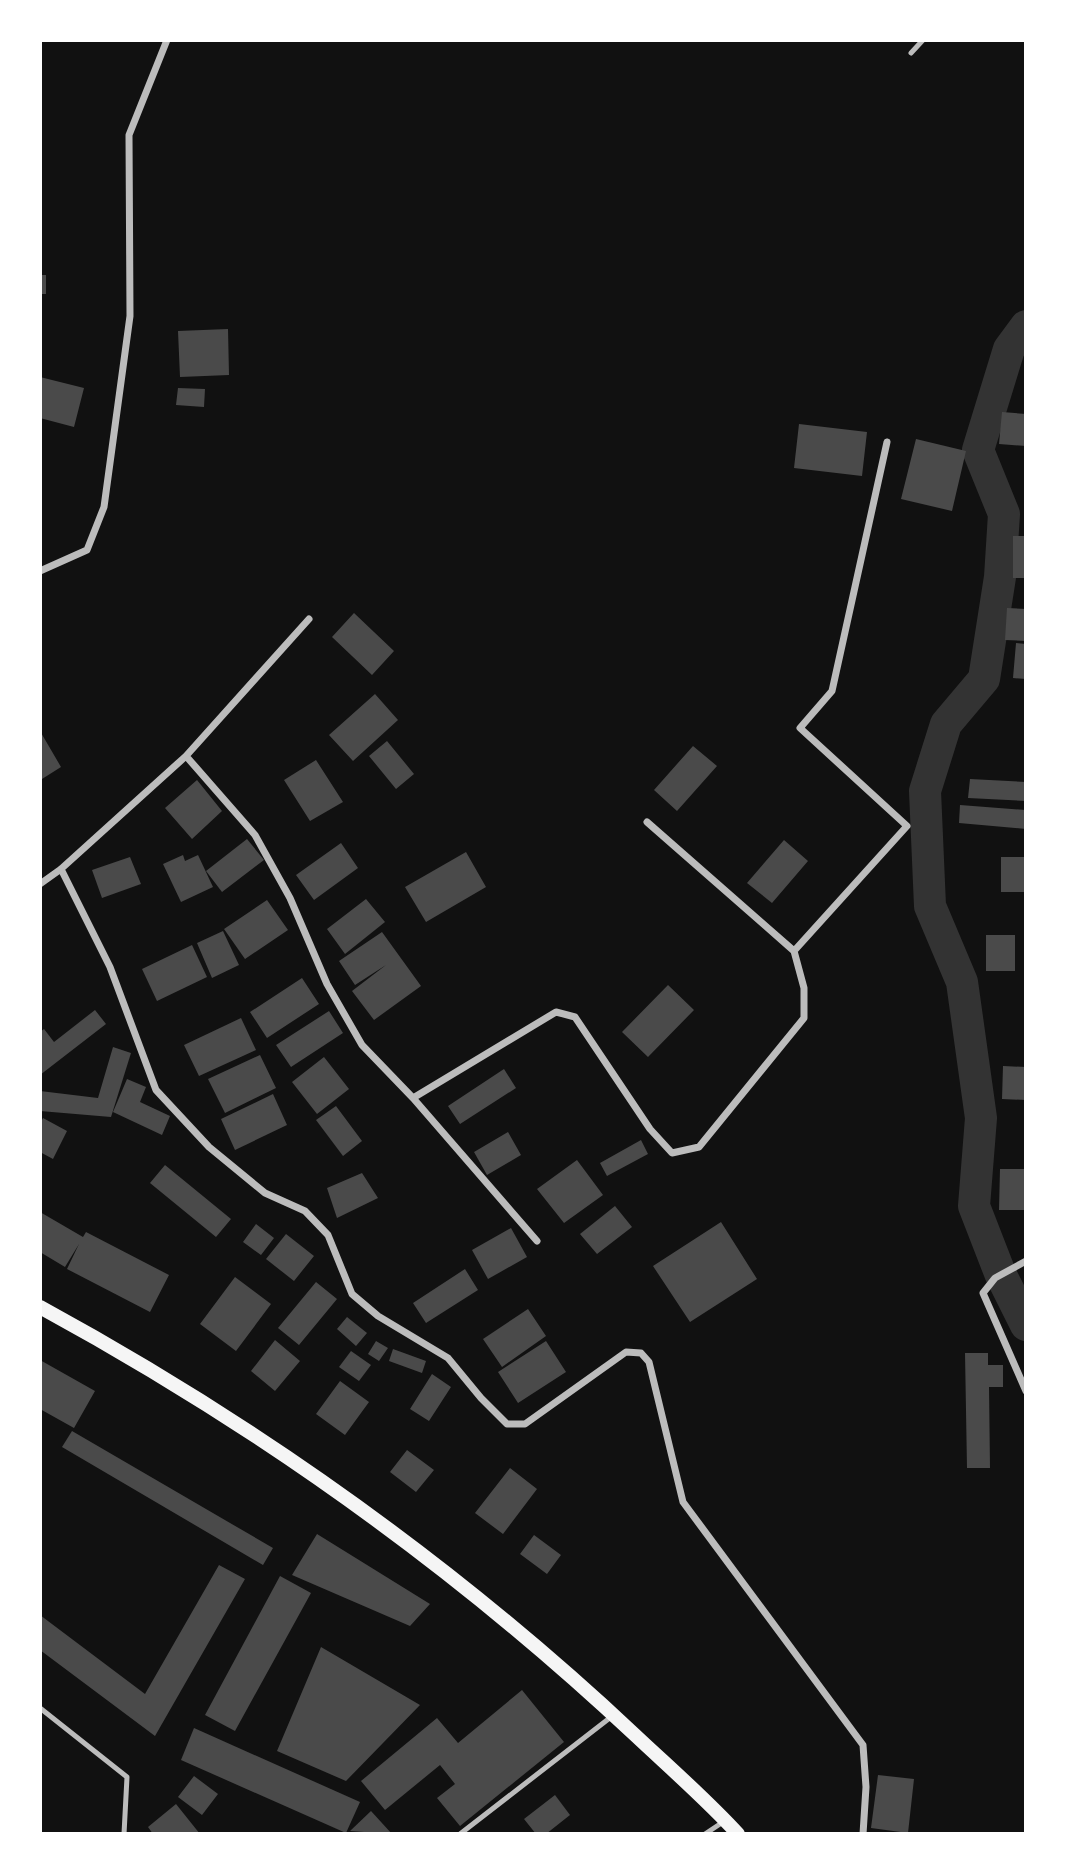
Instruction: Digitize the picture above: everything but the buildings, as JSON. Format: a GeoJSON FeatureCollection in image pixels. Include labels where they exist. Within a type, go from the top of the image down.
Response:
{"type":"FeatureCollection","features":[{"type":"Feature","properties":{"kind":"main road"},"geometry":{"type":"LineString","coordinates":[[40,1307],[257,1435],[467,1590],[566,1670],[738,1834]]}},
{"type":"Feature","properties":{"kind":"street"},"geometry":{"type":"LineString","coordinates":[[40,572],[87,550],[104,507],[130,316],[129,135],[167,40]]}},
{"type":"Feature","properties":{"kind":"street"},"geometry":{"type":"LineString","coordinates":[[794,951],[907,826],[800,728],[832,691],[887,442]]}},
{"type":"Feature","properties":{"kind":"street"},"geometry":{"type":"LineString","coordinates":[[40,884],[61,869],[186,756],[309,619]]}},
{"type":"Feature","properties":{"kind":"street"},"geometry":{"type":"LineString","coordinates":[[186,756],[255,835],[290,898],[327,984],[362,1045],[413,1098],[537,1241]]}},
{"type":"Feature","properties":{"kind":"street"},"geometry":{"type":"LineString","coordinates":[[413,1098],[556,1012],[575,1017],[650,1129],[672,1153],[698,1147],[804,1017],[804,988],[794,951],[647,822]]}},
{"type":"Feature","properties":{"kind":"street"},"geometry":{"type":"LineString","coordinates":[[61,869],[110,967],[156,1090],[218,1155],[265,1193],[305,1211],[328,1234],[352,1294],[377,1316],[448,1358],[507,1424],[525,1424],[625,1352],[641,1353],[649,1362],[682,1502],[863,1745],[866,1787],[863,1834]]}},
{"type":"Feature","properties":{"kind":"street"},"geometry":{"type":"LineString","coordinates":[[1025,1261],[995,1278],[983,1293],[985,1303],[1026,1391]]}},
{"type":"Feature","properties":{"kind":"lane"},"geometry":{"type":"LineString","coordinates":[[911,53],[923,40]]}},
{"type":"Feature","properties":{"kind":"lane"},"geometry":{"type":"LineString","coordinates":[[40,1708],[127,1777],[124,1834]]}},
{"type":"Feature","properties":{"kind":"lane"},"geometry":{"type":"LineString","coordinates":[[460,1834],[613,1715]]}},
{"type":"Feature","properties":{"kind":"lane"},"geometry":{"type":"LineString","coordinates":[[705,1834],[725,1820]]}},
{"type":"Feature","properties":{"kind":"waterway"},"geometry":{"type":"LineString","coordinates":[[1026,326],[1009,349],[978,450],[1004,514],[1000,577],[984,679],[946,724],[925,791],[930,906],[962,982],[981,1118],[974,1206],[1000,1273],[1026,1325]]}}]}
